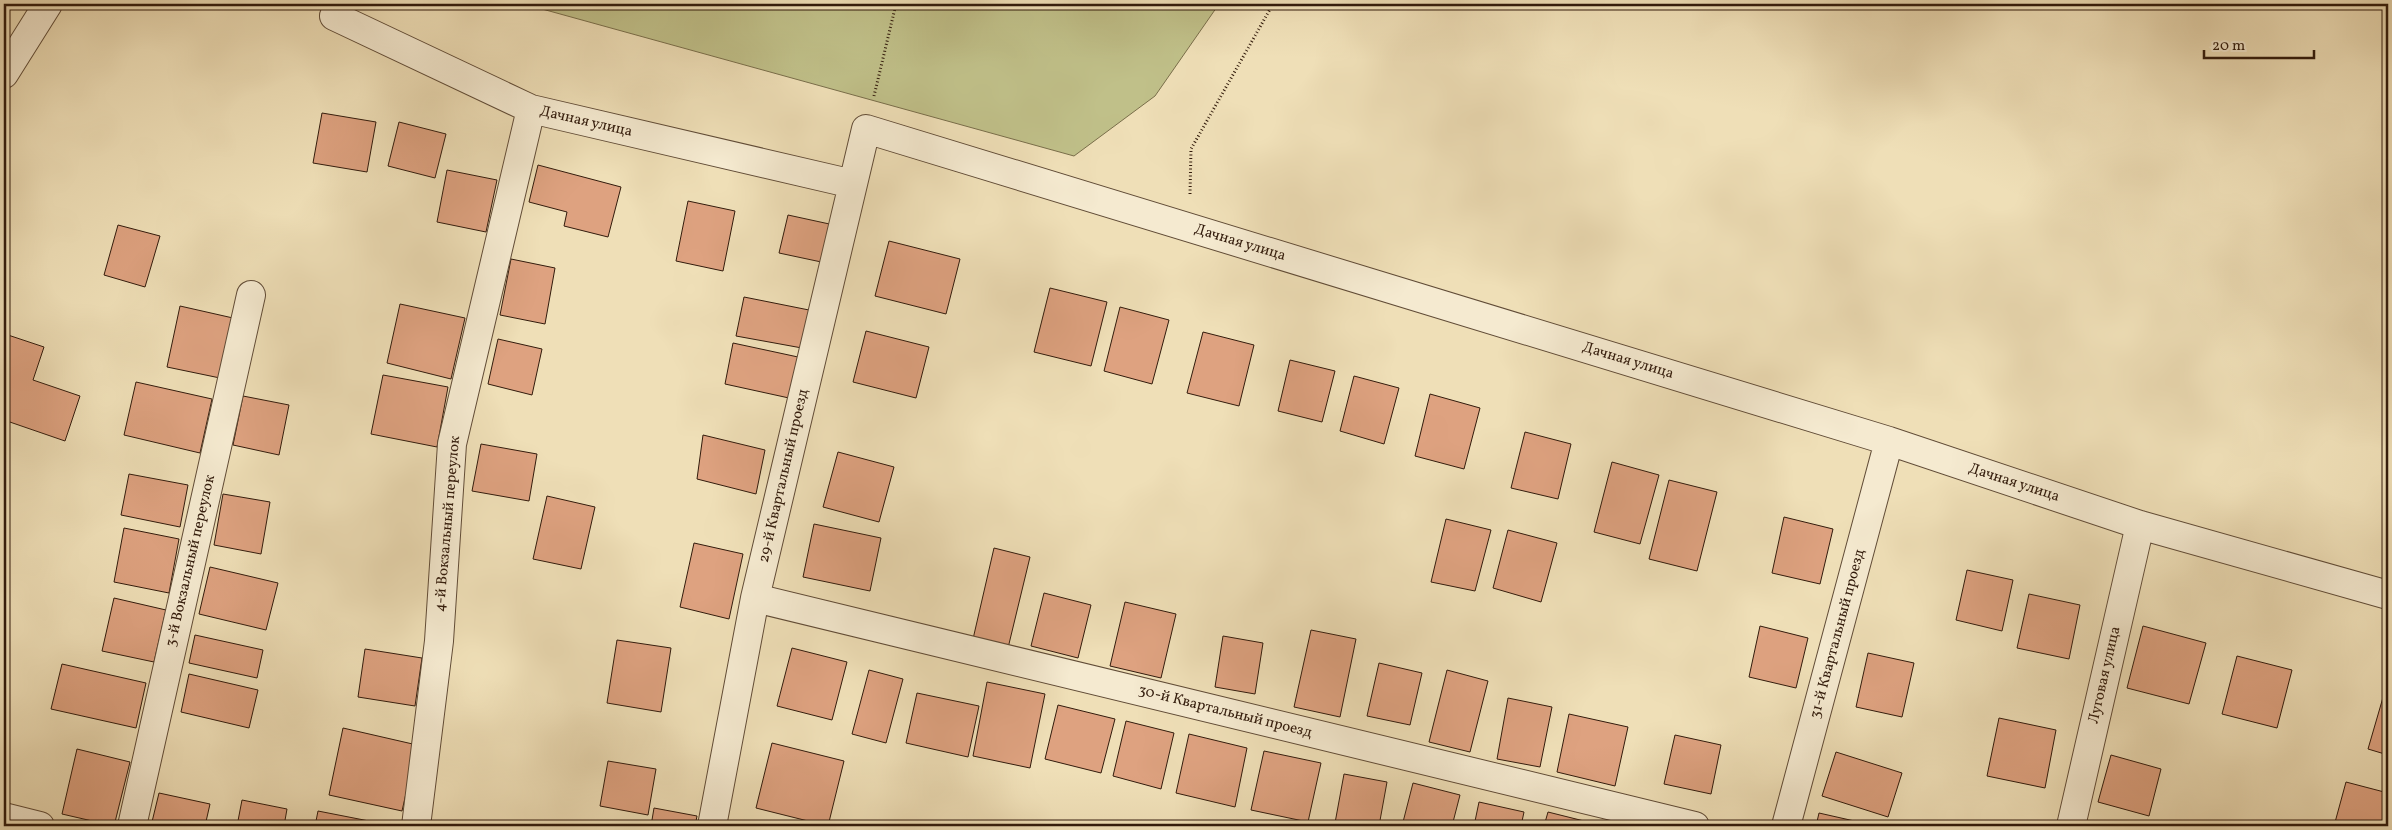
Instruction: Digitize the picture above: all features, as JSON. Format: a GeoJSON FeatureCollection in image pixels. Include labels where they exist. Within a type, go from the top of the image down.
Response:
{"type":"FeatureCollection","features":[{"type":"Feature","properties":{"kind":"street"},"geometry":{"type":"LineString","coordinates":[[4,74],[48,4]]}},
{"type":"Feature","properties":{"kind":"street","name":"Дачная улица"},"geometry":{"type":"LineString","coordinates":[[334,16],[531,109],[853,184]]}},
{"type":"Feature","properties":{"kind":"street","name":"4-й Вокзальный переулок"},"geometry":{"type":"LineString","coordinates":[[416,826],[439,641],[452,444],[531,109]]}},
{"type":"Feature","properties":{"kind":"street","name":"29-й Квартальный проезд"},"geometry":{"type":"LineString","coordinates":[[712,826],[755,598],[866,129]]}},
{"type":"Feature","properties":{"kind":"street","name":"Дачная улица"},"geometry":{"type":"LineString","coordinates":[[866,129],[1889,441],[2140,525],[2388,595]]}},
{"type":"Feature","properties":{"kind":"street","name":"3-й Вокзальный переулок"},"geometry":{"type":"LineString","coordinates":[[132,826],[251,295]]}},
{"type":"Feature","properties":{"kind":"street","name":"31-й Квартальный проезд"},"geometry":{"type":"LineString","coordinates":[[1786,826],[1889,441]]}},
{"type":"Feature","properties":{"kind":"street","name":"Луговая улица"},"geometry":{"type":"LineString","coordinates":[[2071,826],[2140,525]]}},
{"type":"Feature","properties":{"kind":"street","name":"30-й Квартальный проезд"},"geometry":{"type":"LineString","coordinates":[[755,598],[1695,826]]}},
{"type":"Feature","properties":{"kind":"street"},"geometry":{"type":"LineString","coordinates":[[4,817],[40,826]]}},
{"type":"Feature","properties":{"kind":"path"},"geometry":{"type":"LineString","coordinates":[[866,129],[896,4]]}},
{"type":"Feature","properties":{"kind":"path"},"geometry":{"type":"LineString","coordinates":[[1189,228],[1191,149],[1273,4]]}},
{"type":"Feature","properties":{"kind":"green space"},"geometry":{"type":"Polygon","coordinates":[[[524,4],[1219,4],[1155,96],[1074,156],[524,4]]]}},
{"type":"Feature","properties":{"kind":"building"},"geometry":{"type":"Polygon","coordinates":[[[322,113],[376,122],[367,172],[313,163],[322,113]]]}},
{"type":"Feature","properties":{"kind":"building"},"geometry":{"type":"Polygon","coordinates":[[[399,122],[446,134],[435,178],[388,166],[399,122]]]}},
{"type":"Feature","properties":{"kind":"building"},"geometry":{"type":"Polygon","coordinates":[[[538,165],[621,187],[608,237],[564,226],[567,212],[529,202],[538,165]]]}},
{"type":"Feature","properties":{"kind":"building"},"geometry":{"type":"Polygon","coordinates":[[[447,170],[497,180],[486,232],[437,222],[447,170]]]}},
{"type":"Feature","properties":{"kind":"building"},"geometry":{"type":"Polygon","coordinates":[[[688,201],[735,211],[723,271],[676,261],[688,201]]]}},
{"type":"Feature","properties":{"kind":"building"},"geometry":{"type":"Polygon","coordinates":[[[788,215],[834,225],[826,263],[779,253],[788,215]]]}},
{"type":"Feature","properties":{"kind":"building"},"geometry":{"type":"Polygon","coordinates":[[[118,225],[160,236],[145,287],[104,275],[118,225]]]}},
{"type":"Feature","properties":{"kind":"building"},"geometry":{"type":"Polygon","coordinates":[[[889,241],[960,259],[946,314],[875,296],[889,241]]]}},
{"type":"Feature","properties":{"kind":"building"},"geometry":{"type":"Polygon","coordinates":[[[511,259],[555,268],[545,324],[500,315],[511,259]]]}},
{"type":"Feature","properties":{"kind":"building"},"geometry":{"type":"Polygon","coordinates":[[[1050,288],[1107,302],[1091,366],[1034,352],[1050,288]]]}},
{"type":"Feature","properties":{"kind":"building"},"geometry":{"type":"Polygon","coordinates":[[[744,297],[809,310],[802,348],[736,336],[744,297]]]}},
{"type":"Feature","properties":{"kind":"building"},"geometry":{"type":"Polygon","coordinates":[[[400,304],[465,318],[451,379],[387,363],[400,304]]]}},
{"type":"Feature","properties":{"kind":"building"},"geometry":{"type":"Polygon","coordinates":[[[180,306],[233,318],[220,378],[167,367],[180,306]]]}},
{"type":"Feature","properties":{"kind":"building"},"geometry":{"type":"Polygon","coordinates":[[[1120,307],[1169,320],[1152,384],[1104,371],[1120,307]]]}},
{"type":"Feature","properties":{"kind":"building"},"geometry":{"type":"Polygon","coordinates":[[[866,331],[929,347],[916,398],[853,382],[866,331]]]}},
{"type":"Feature","properties":{"kind":"building"},"geometry":{"type":"Polygon","coordinates":[[[1203,332],[1254,345],[1239,406],[1187,393],[1203,332]]]}},
{"type":"Feature","properties":{"kind":"building"},"geometry":{"type":"Polygon","coordinates":[[[8,335],[44,347],[33,380],[80,396],[65,441],[4,420],[4,348],[8,335]]]}},
{"type":"Feature","properties":{"kind":"building"},"geometry":{"type":"Polygon","coordinates":[[[498,339],[542,349],[532,395],[488,384],[498,339]]]}},
{"type":"Feature","properties":{"kind":"building"},"geometry":{"type":"Polygon","coordinates":[[[733,343],[798,357],[789,398],[725,384],[733,343]]]}},
{"type":"Feature","properties":{"kind":"building"},"geometry":{"type":"Polygon","coordinates":[[[1290,360],[1335,371],[1322,422],[1278,411],[1290,360]]]}},
{"type":"Feature","properties":{"kind":"building"},"geometry":{"type":"Polygon","coordinates":[[[383,375],[448,387],[437,447],[371,434],[383,375]]]}},
{"type":"Feature","properties":{"kind":"building"},"geometry":{"type":"Polygon","coordinates":[[[1354,376],[1399,388],[1384,444],[1340,431],[1354,376]]]}},
{"type":"Feature","properties":{"kind":"building"},"geometry":{"type":"Polygon","coordinates":[[[136,382],[212,399],[200,453],[124,435],[136,382]]]}},
{"type":"Feature","properties":{"kind":"building"},"geometry":{"type":"Polygon","coordinates":[[[1430,394],[1480,408],[1464,469],[1415,456],[1430,394]]]}},
{"type":"Feature","properties":{"kind":"building"},"geometry":{"type":"Polygon","coordinates":[[[243,396],[289,405],[279,455],[233,445],[243,396]]]}},
{"type":"Feature","properties":{"kind":"building"},"geometry":{"type":"Polygon","coordinates":[[[1525,432],[1571,444],[1558,499],[1511,488],[1525,432]]]}},
{"type":"Feature","properties":{"kind":"building"},"geometry":{"type":"Polygon","coordinates":[[[703,435],[765,450],[756,494],[697,479],[703,435]]]}},
{"type":"Feature","properties":{"kind":"building"},"geometry":{"type":"Polygon","coordinates":[[[481,444],[537,454],[529,501],[472,491],[481,444]]]}},
{"type":"Feature","properties":{"kind":"building"},"geometry":{"type":"Polygon","coordinates":[[[838,452],[894,467],[879,522],[823,507],[838,452]]]}},
{"type":"Feature","properties":{"kind":"building"},"geometry":{"type":"Polygon","coordinates":[[[1612,462],[1659,475],[1640,544],[1594,532],[1612,462]]]}},
{"type":"Feature","properties":{"kind":"building"},"geometry":{"type":"Polygon","coordinates":[[[129,474],[188,485],[180,527],[121,515],[129,474]]]}},
{"type":"Feature","properties":{"kind":"building"},"geometry":{"type":"Polygon","coordinates":[[[1669,480],[1717,492],[1697,571],[1649,559],[1669,480]]]}},
{"type":"Feature","properties":{"kind":"building"},"geometry":{"type":"Polygon","coordinates":[[[223,494],[270,502],[261,554],[214,545],[223,494]]]}},
{"type":"Feature","properties":{"kind":"building"},"geometry":{"type":"Polygon","coordinates":[[[547,496],[595,507],[581,569],[533,559],[547,496]]]}},
{"type":"Feature","properties":{"kind":"building"},"geometry":{"type":"Polygon","coordinates":[[[1784,517],[1833,529],[1820,584],[1772,573],[1784,517]]]}},
{"type":"Feature","properties":{"kind":"building"},"geometry":{"type":"Polygon","coordinates":[[[1446,519],[1491,530],[1475,591],[1431,582],[1446,519]]]}},
{"type":"Feature","properties":{"kind":"building"},"geometry":{"type":"Polygon","coordinates":[[[814,524],[881,538],[870,591],[803,577],[814,524]]]}},
{"type":"Feature","properties":{"kind":"building"},"geometry":{"type":"Polygon","coordinates":[[[124,528],[179,539],[169,593],[114,582],[124,528]]]}},
{"type":"Feature","properties":{"kind":"building"},"geometry":{"type":"Polygon","coordinates":[[[1508,530],[1557,543],[1541,602],[1493,588],[1508,530]]]}},
{"type":"Feature","properties":{"kind":"building"},"geometry":{"type":"Polygon","coordinates":[[[694,543],[743,554],[729,619],[680,607],[694,543]]]}},
{"type":"Feature","properties":{"kind":"building"},"geometry":{"type":"Polygon","coordinates":[[[994,548],[1030,557],[1008,648],[973,639],[994,548]]]}},
{"type":"Feature","properties":{"kind":"building"},"geometry":{"type":"Polygon","coordinates":[[[210,567],[278,583],[266,630],[199,614],[210,567]]]}},
{"type":"Feature","properties":{"kind":"building"},"geometry":{"type":"Polygon","coordinates":[[[1967,570],[2013,580],[2002,631],[1956,620],[1967,570]]]}},
{"type":"Feature","properties":{"kind":"building"},"geometry":{"type":"Polygon","coordinates":[[[1044,593],[1091,605],[1078,658],[1031,646],[1044,593]]]}},
{"type":"Feature","properties":{"kind":"building"},"geometry":{"type":"Polygon","coordinates":[[[2029,594],[2080,605],[2069,659],[2017,648],[2029,594]]]}},
{"type":"Feature","properties":{"kind":"building"},"geometry":{"type":"Polygon","coordinates":[[[114,598],[166,610],[154,662],[102,651],[114,598]]]}},
{"type":"Feature","properties":{"kind":"building"},"geometry":{"type":"Polygon","coordinates":[[[1125,602],[1176,614],[1161,678],[1110,666],[1125,602]]]}},
{"type":"Feature","properties":{"kind":"building"},"geometry":{"type":"Polygon","coordinates":[[[1760,626],[1808,638],[1796,688],[1749,677],[1760,626]]]}},
{"type":"Feature","properties":{"kind":"building"},"geometry":{"type":"Polygon","coordinates":[[[2143,626],[2206,643],[2189,704],[2127,688],[2143,626]]]}},
{"type":"Feature","properties":{"kind":"building"},"geometry":{"type":"Polygon","coordinates":[[[1311,630],[1356,639],[1340,717],[1294,707],[1311,630]]]}},
{"type":"Feature","properties":{"kind":"building"},"geometry":{"type":"Polygon","coordinates":[[[195,635],[263,650],[257,678],[189,663],[195,635]]]}},
{"type":"Feature","properties":{"kind":"building"},"geometry":{"type":"Polygon","coordinates":[[[1223,636],[1263,643],[1255,694],[1215,687],[1223,636]]]}},
{"type":"Feature","properties":{"kind":"building"},"geometry":{"type":"Polygon","coordinates":[[[617,640],[671,648],[661,712],[607,703],[617,640]]]}},
{"type":"Feature","properties":{"kind":"building"},"geometry":{"type":"Polygon","coordinates":[[[792,648],[847,662],[832,720],[777,706],[792,648]]]}},
{"type":"Feature","properties":{"kind":"building"},"geometry":{"type":"Polygon","coordinates":[[[365,649],[422,658],[415,706],[358,697],[365,649]]]}},
{"type":"Feature","properties":{"kind":"building"},"geometry":{"type":"Polygon","coordinates":[[[1868,653],[1914,663],[1902,717],[1856,707],[1868,653]]]}},
{"type":"Feature","properties":{"kind":"building"},"geometry":{"type":"Polygon","coordinates":[[[2237,656],[2292,670],[2277,728],[2222,714],[2237,656]]]}},
{"type":"Feature","properties":{"kind":"building"},"geometry":{"type":"Polygon","coordinates":[[[1379,663],[1422,673],[1410,725],[1367,716],[1379,663]]]}},
{"type":"Feature","properties":{"kind":"building"},"geometry":{"type":"Polygon","coordinates":[[[62,664],[146,683],[136,728],[51,709],[62,664]]]}},
{"type":"Feature","properties":{"kind":"building"},"geometry":{"type":"Polygon","coordinates":[[[869,670],[903,679],[886,743],[852,734],[869,670]]]}},
{"type":"Feature","properties":{"kind":"building"},"geometry":{"type":"Polygon","coordinates":[[[1447,670],[1488,681],[1470,752],[1429,742],[1447,670]]]}},
{"type":"Feature","properties":{"kind":"building"},"geometry":{"type":"Polygon","coordinates":[[[189,674],[258,690],[249,728],[181,712],[189,674]]]}},
{"type":"Feature","properties":{"kind":"building"},"geometry":{"type":"Polygon","coordinates":[[[987,682],[1045,694],[1030,768],[973,756],[987,682]]]}},
{"type":"Feature","properties":{"kind":"building"},"geometry":{"type":"Polygon","coordinates":[[[917,693],[979,706],[968,757],[906,743],[917,693]]]}},
{"type":"Feature","properties":{"kind":"building"},"geometry":{"type":"Polygon","coordinates":[[[2384,694],[2388,695],[2388,755],[2368,749],[2384,694]]]}},
{"type":"Feature","properties":{"kind":"building"},"geometry":{"type":"Polygon","coordinates":[[[1508,698],[1552,707],[1540,767],[1497,759],[1508,698]]]}},
{"type":"Feature","properties":{"kind":"building"},"geometry":{"type":"Polygon","coordinates":[[[1058,705],[1115,719],[1101,773],[1045,759],[1058,705]]]}},
{"type":"Feature","properties":{"kind":"building"},"geometry":{"type":"Polygon","coordinates":[[[1569,714],[1628,727],[1615,786],[1557,772],[1569,714]]]}},
{"type":"Feature","properties":{"kind":"building"},"geometry":{"type":"Polygon","coordinates":[[[1999,718],[2056,730],[2045,788],[1987,776],[1999,718]]]}},
{"type":"Feature","properties":{"kind":"building"},"geometry":{"type":"Polygon","coordinates":[[[1126,721],[1174,733],[1161,789],[1113,776],[1126,721]]]}},
{"type":"Feature","properties":{"kind":"building"},"geometry":{"type":"Polygon","coordinates":[[[343,728],[417,745],[402,811],[329,795],[343,728]]]}},
{"type":"Feature","properties":{"kind":"building"},"geometry":{"type":"Polygon","coordinates":[[[1189,734],[1247,748],[1235,807],[1176,793],[1189,734]]]}},
{"type":"Feature","properties":{"kind":"building"},"geometry":{"type":"Polygon","coordinates":[[[1675,735],[1721,745],[1711,794],[1664,784],[1675,735]]]}},
{"type":"Feature","properties":{"kind":"building"},"geometry":{"type":"Polygon","coordinates":[[[772,743],[844,761],[828,826],[756,808],[772,743]]]}},
{"type":"Feature","properties":{"kind":"building"},"geometry":{"type":"Polygon","coordinates":[[[77,749],[130,762],[114,826],[62,814],[77,749]]]}},
{"type":"Feature","properties":{"kind":"building"},"geometry":{"type":"Polygon","coordinates":[[[1264,751],[1321,763],[1308,822],[1251,810],[1264,751]]]}},
{"type":"Feature","properties":{"kind":"building"},"geometry":{"type":"Polygon","coordinates":[[[1836,752],[1902,773],[1888,817],[1822,796],[1836,752]]]}},
{"type":"Feature","properties":{"kind":"building"},"geometry":{"type":"Polygon","coordinates":[[[2111,755],[2161,769],[2149,816],[2098,802],[2111,755]]]}},
{"type":"Feature","properties":{"kind":"building"},"geometry":{"type":"Polygon","coordinates":[[[608,761],[656,769],[648,815],[600,806],[608,761]]]}},
{"type":"Feature","properties":{"kind":"building"},"geometry":{"type":"Polygon","coordinates":[[[1344,774],[1387,782],[1379,826],[1351,826],[1335,823],[1344,774]]]}},
{"type":"Feature","properties":{"kind":"building"},"geometry":{"type":"Polygon","coordinates":[[[2346,782],[2388,793],[2388,826],[2334,826],[2346,782]]]}},
{"type":"Feature","properties":{"kind":"building"},"geometry":{"type":"Polygon","coordinates":[[[1413,783],[1460,795],[1452,826],[1402,826],[1413,783]]]}},
{"type":"Feature","properties":{"kind":"building"},"geometry":{"type":"Polygon","coordinates":[[[159,793],[210,804],[205,826],[151,826],[159,793]]]}},
{"type":"Feature","properties":{"kind":"building"},"geometry":{"type":"Polygon","coordinates":[[[242,800],[287,809],[284,826],[237,826],[242,800]]]}},
{"type":"Feature","properties":{"kind":"building"},"geometry":{"type":"Polygon","coordinates":[[[1479,802],[1524,812],[1521,826],[1474,826],[1479,802]]]}},
{"type":"Feature","properties":{"kind":"building"},"geometry":{"type":"Polygon","coordinates":[[[654,808],[697,816],[695,826],[651,826],[654,808]]]}},
{"type":"Feature","properties":{"kind":"building"},"geometry":{"type":"Polygon","coordinates":[[[318,811],[369,821],[368,826],[315,826],[318,811]]]}},
{"type":"Feature","properties":{"kind":"building"},"geometry":{"type":"Polygon","coordinates":[[[1548,812],[1596,824],[1595,826],[1544,826],[1548,812]]]}},
{"type":"Feature","properties":{"kind":"building"},"geometry":{"type":"Polygon","coordinates":[[[1819,813],[1872,825],[1872,826],[1816,826],[1819,813]]]}}]}
